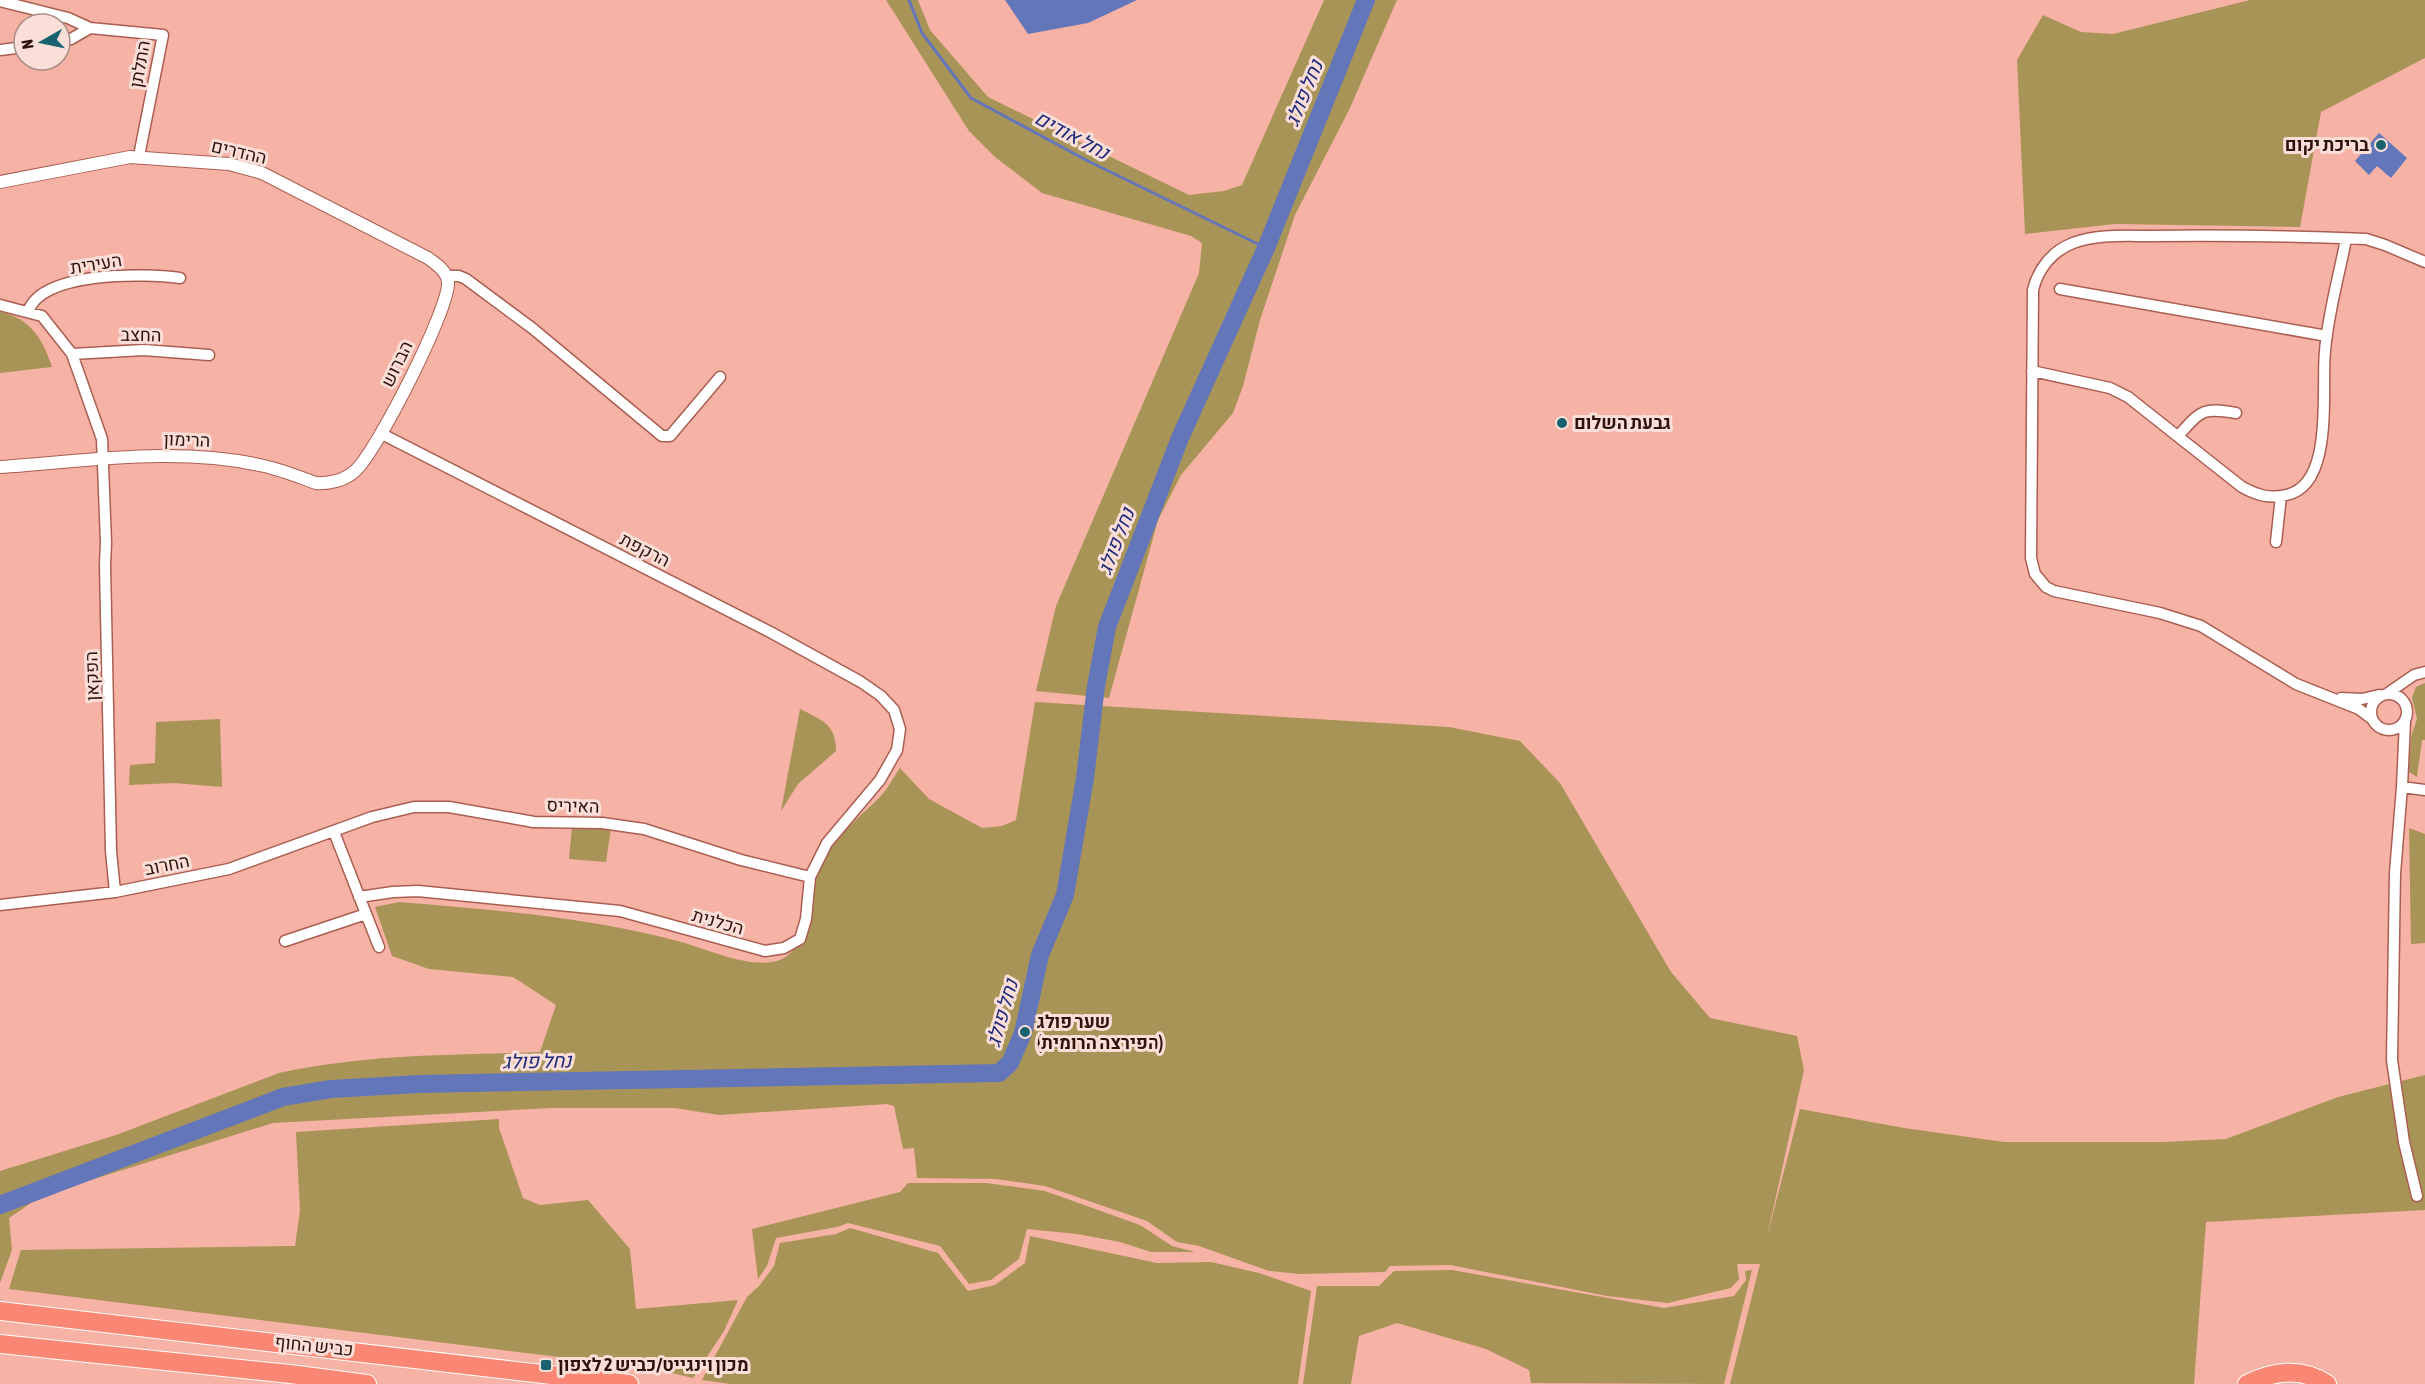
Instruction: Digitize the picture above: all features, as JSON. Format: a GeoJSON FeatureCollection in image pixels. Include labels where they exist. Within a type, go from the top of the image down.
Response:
{"type":"FeatureCollection","features":[{"type":"Feature","properties":{"kind":"highway","name":"כביש החוף"},"geometry":{"type":"LineString","coordinates":[[0,1311],[629,1384]]}},
{"type":"Feature","properties":{"kind":"highway","name":"כביש החוף"},"geometry":{"type":"LineString","coordinates":[[0,1344],[367,1384]]}},
{"type":"Feature","properties":{"kind":"highway"},"geometry":{"type":"LineString","coordinates":[[2247,1384],[2285,1372],[2311,1376],[2327,1384]]}},
{"type":"Feature","properties":{"kind":"street","name":"התלתן"},"geometry":{"type":"LineString","coordinates":[[0,1],[68,18],[90,28],[163,35],[139,156]]}},
{"type":"Feature","properties":{"kind":"street"},"geometry":{"type":"LineString","coordinates":[[72,38],[90,28]]}},
{"type":"Feature","properties":{"kind":"street","name":"ההדרים"},"geometry":{"type":"LineString","coordinates":[[0,182],[139,156],[230,164],[262,173],[428,258],[447,276]]}},
{"type":"Feature","properties":{"kind":"street"},"geometry":{"type":"LineString","coordinates":[[2402,761],[2398,747],[2385,730],[2380,728],[2366,712],[2296,684],[2201,626],[2160,613],[2063,595],[2046,587],[2040,581],[2031,558],[2032,307],[2036,279],[2051,257],[2060,249],[2074,243],[2110,237],[2199,235],[2366,239],[2425,262]]}},
{"type":"Feature","properties":{"kind":"street"},"geometry":{"type":"LineString","coordinates":[[2032,371],[2110,388],[2133,400],[2242,487],[2266,496],[2281,496],[2298,492],[2310,479],[2321,446],[2327,336],[2346,239]]}},
{"type":"Feature","properties":{"kind":"street","name":"העירית"},"geometry":{"type":"LineString","coordinates":[[28,312],[36,297],[43,292],[86,280],[146,275],[180,278]]}},
{"type":"Feature","properties":{"kind":"street"},"geometry":{"type":"LineString","coordinates":[[447,276],[459,276],[466,279],[532,328],[662,436],[670,436],[720,377]]}},
{"type":"Feature","properties":{"kind":"street","name":"הברוש"},"geometry":{"type":"LineString","coordinates":[[363,462],[382,435],[443,310],[448,284],[447,276]]}},
{"type":"Feature","properties":{"kind":"street"},"geometry":{"type":"LineString","coordinates":[[2060,289],[2327,336]]}},
{"type":"Feature","properties":{"kind":"street"},"geometry":{"type":"LineString","coordinates":[[0,305],[28,312]]}},
{"type":"Feature","properties":{"kind":"street","name":"הפקאן"},"geometry":{"type":"LineString","coordinates":[[28,312],[42,316],[72,354],[102,439],[111,840],[115,892]]}},
{"type":"Feature","properties":{"kind":"street","name":"החצב"},"geometry":{"type":"LineString","coordinates":[[72,354],[144,350],[209,355]]}},
{"type":"Feature","properties":{"kind":"street"},"geometry":{"type":"LineString","coordinates":[[2178,436],[2203,411],[2214,409],[2236,413]]}},
{"type":"Feature","properties":{"kind":"street","name":"הרקפת"},"geometry":{"type":"LineString","coordinates":[[382,435],[772,633],[861,682],[889,704]]}},
{"type":"Feature","properties":{"kind":"street","name":"הרימון"},"geometry":{"type":"LineString","coordinates":[[0,466],[169,456],[226,460],[265,466],[325,484],[347,476],[363,462]]}},
{"type":"Feature","properties":{"kind":"street"},"geometry":{"type":"LineString","coordinates":[[2276,542],[2281,496]]}},
{"type":"Feature","properties":{"kind":"street"},"geometry":{"type":"LineString","coordinates":[[2372,719],[2371,708],[2384,694],[2420,674]]}},
{"type":"Feature","properties":{"kind":"street"},"geometry":{"type":"LineString","coordinates":[[2405,702],[2407,688],[2420,674]]}},
{"type":"Feature","properties":{"kind":"street"},"geometry":{"type":"LineString","coordinates":[[2332,698],[2362,699],[2396,694],[2405,702],[2408,710],[2405,721],[2395,873],[2392,1060],[2402,1130],[2417,1196]]}},
{"type":"Feature","properties":{"kind":"street","name":"הכלנית"},"geometry":{"type":"LineString","coordinates":[[359,897],[418,891],[611,910],[638,915],[765,951],[784,948],[800,939],[806,919],[810,878],[827,843],[880,780],[897,750],[901,736],[900,722],[889,704]]}},
{"type":"Feature","properties":{"kind":"street"},"geometry":{"type":"LineString","coordinates":[[2385,730],[2397,729],[2405,721]]}},
{"type":"Feature","properties":{"kind":"street"},"geometry":{"type":"LineString","coordinates":[[2402,787],[2425,790]]}},
{"type":"Feature","properties":{"kind":"street","name":"האיריס"},"geometry":{"type":"LineString","coordinates":[[334,832],[388,812],[414,807],[449,807],[534,822],[602,823],[644,829],[741,860],[810,878]]}},
{"type":"Feature","properties":{"kind":"street"},"geometry":{"type":"LineString","coordinates":[[334,832],[379,947]]}},
{"type":"Feature","properties":{"kind":"street","name":"החרוב"},"geometry":{"type":"LineString","coordinates":[[0,905],[115,892],[229,869],[334,832]]}},
{"type":"Feature","properties":{"kind":"street"},"geometry":{"type":"LineString","coordinates":[[285,941],[366,914]]}},
{"type":"Feature","properties":{"kind":"shaded area"},"geometry":{"type":"Polygon","coordinates":[[[886,0],[918,0],[930,30],[988,97],[1189,195],[1224,191],[1242,185],[1324,0],[1397,0],[1349,110],[1295,215],[1260,320],[1243,386],[1233,413],[1181,475],[1158,520],[1109,698],[1036,691],[1056,606],[1199,273],[1202,243],[1191,236],[1042,193],[995,157],[969,131],[886,0]]]}},
{"type":"Feature","properties":{"kind":"shaded area"},"geometry":{"type":"Polygon","coordinates":[[[2250,0],[2425,0],[2425,58],[2321,112],[2300,227],[2115,224],[2025,234],[2017,60],[2043,15],[2081,32],[2113,34],[2250,0]]]}},
{"type":"Feature","properties":{"kind":"shaded area"},"geometry":{"type":"Polygon","coordinates":[[[0,312],[20,319],[28,325],[40,339],[52,367],[0,373],[0,312]]]}},
{"type":"Feature","properties":{"kind":"shaded area"},"geometry":{"type":"Polygon","coordinates":[[[2425,683],[2425,740],[2422,740],[2417,777],[2409,772],[2411,737],[2417,719],[2412,698],[2416,687],[2425,683]]]}},
{"type":"Feature","properties":{"kind":"shaded area"},"geometry":{"type":"Polygon","coordinates":[[[1035,702],[1449,727],[1520,741],[1560,783],[1671,972],[1710,1018],[1797,1036],[1804,1070],[1767,1237],[1800,1109],[1904,1128],[2004,1142],[2163,1142],[2226,1139],[2338,1097],[2425,1075],[2425,1210],[2206,1222],[2194,1384],[1730,1384],[1760,1264],[1737,1264],[1739,1279],[1731,1288],[1668,1303],[1607,1296],[1450,1265],[1390,1266],[1385,1272],[1300,1274],[1269,1271],[1199,1246],[1177,1242],[1147,1221],[1045,1186],[996,1179],[917,1178],[914,1148],[903,1149],[894,1106],[887,1104],[719,1115],[675,1108],[551,1108],[273,1123],[43,1195],[9,1218],[12,1250],[0,1283],[0,1171],[116,1135],[279,1073],[376,1059],[540,1052],[556,1005],[513,977],[429,969],[392,956],[375,907],[399,902],[543,916],[650,934],[747,961],[760,963],[782,959],[797,945],[801,936],[810,892],[824,857],[849,826],[882,795],[900,768],[929,799],[982,828],[1002,826],[1016,820],[1035,702]]]}},
{"type":"Feature","properties":{"kind":"shaded area"},"geometry":{"type":"Polygon","coordinates":[[[800,709],[826,724],[833,735],[836,751],[798,784],[781,811],[800,709]]]}},
{"type":"Feature","properties":{"kind":"shaded area"},"geometry":{"type":"Polygon","coordinates":[[[220,719],[222,787],[174,783],[129,785],[130,765],[155,763],[156,722],[220,719]]]}},
{"type":"Feature","properties":{"kind":"shaded area"},"geometry":{"type":"Polygon","coordinates":[[[572,827],[611,828],[606,862],[569,859],[572,827]]]}},
{"type":"Feature","properties":{"kind":"shaded area"},"geometry":{"type":"Polygon","coordinates":[[[2409,828],[2425,834],[2425,943],[2411,944],[2409,828]]]}},
{"type":"Feature","properties":{"kind":"shaded area"},"geometry":{"type":"Polygon","coordinates":[[[499,1119],[499,1128],[523,1198],[540,1205],[588,1200],[630,1249],[636,1309],[738,1300],[724,1331],[693,1378],[655,1369],[9,1289],[21,1250],[295,1246],[300,1210],[296,1132],[499,1119]]]}},
{"type":"Feature","properties":{"kind":"shaded area"},"geometry":{"type":"Polygon","coordinates":[[[908,1183],[986,1183],[1045,1191],[1140,1225],[1172,1246],[1195,1252],[1151,1252],[1120,1242],[1077,1234],[1027,1229],[1019,1259],[991,1280],[969,1284],[940,1246],[848,1223],[776,1238],[767,1266],[758,1279],[752,1229],[900,1192],[908,1183]]]}},
{"type":"Feature","properties":{"kind":"shaded area"},"geometry":{"type":"Polygon","coordinates":[[[850,1228],[938,1253],[968,1291],[995,1285],[1025,1263],[1030,1236],[1157,1263],[1211,1262],[1259,1273],[1311,1291],[1298,1384],[731,1384],[702,1380],[747,1297],[759,1286],[774,1266],[780,1243],[836,1234],[850,1228]]]}},
{"type":"Feature","properties":{"kind":"shaded area"},"geometry":{"type":"Polygon","coordinates":[[[1452,1270],[1664,1308],[1734,1296],[1746,1280],[1745,1271],[1752,1270],[1724,1384],[1531,1383],[1529,1370],[1486,1349],[1397,1323],[1359,1336],[1351,1384],[1303,1384],[1317,1286],[1379,1286],[1394,1271],[1452,1270]]]}},
{"type":"Feature","properties":{"kind":"water"},"geometry":{"type":"Polygon","coordinates":[[[1005,0],[1137,0],[1088,23],[1028,34],[1005,0]]]}},
{"type":"Feature","properties":{"kind":"water","name":"בריכת יקום"},"geometry":{"type":"Polygon","coordinates":[[[2379,133],[2407,158],[2391,178],[2377,166],[2369,175],[2355,161],[2379,133]]]}},
{"type":"Feature","properties":{"kind":"waterway","name":"נחל אודים"},"geometry":{"type":"LineString","coordinates":[[909,0],[922,33],[971,98],[1086,160],[1266,248]]}},
{"type":"Feature","properties":{"kind":"waterway","name":"נחל פולג"},"geometry":{"type":"LineString","coordinates":[[0,1205],[283,1097],[331,1089],[419,1084],[999,1073],[1010,1063],[1023,1033],[1040,955],[1065,895],[1107,627],[1180,438],[1266,248],[1366,0]]}},
{"type":"Feature","properties":{"kind":"place","name":"בריכת יקום"},"geometry":{"type":"Point","coordinates":[2381,145]}},
{"type":"Feature","properties":{"kind":"place","name":"גבעת השלום"},"geometry":{"type":"Point","coordinates":[1562,423]}},
{"type":"Feature","properties":{"kind":"place","name":"שער פולג (הפירצה הרומית)"},"geometry":{"type":"Point","coordinates":[1025,1032]}},
{"type":"Feature","properties":{"kind":"place","name":"מכון וינגייט/כביש 2 לצפון"},"geometry":{"type":"Point","coordinates":[546,1365]}}]}
